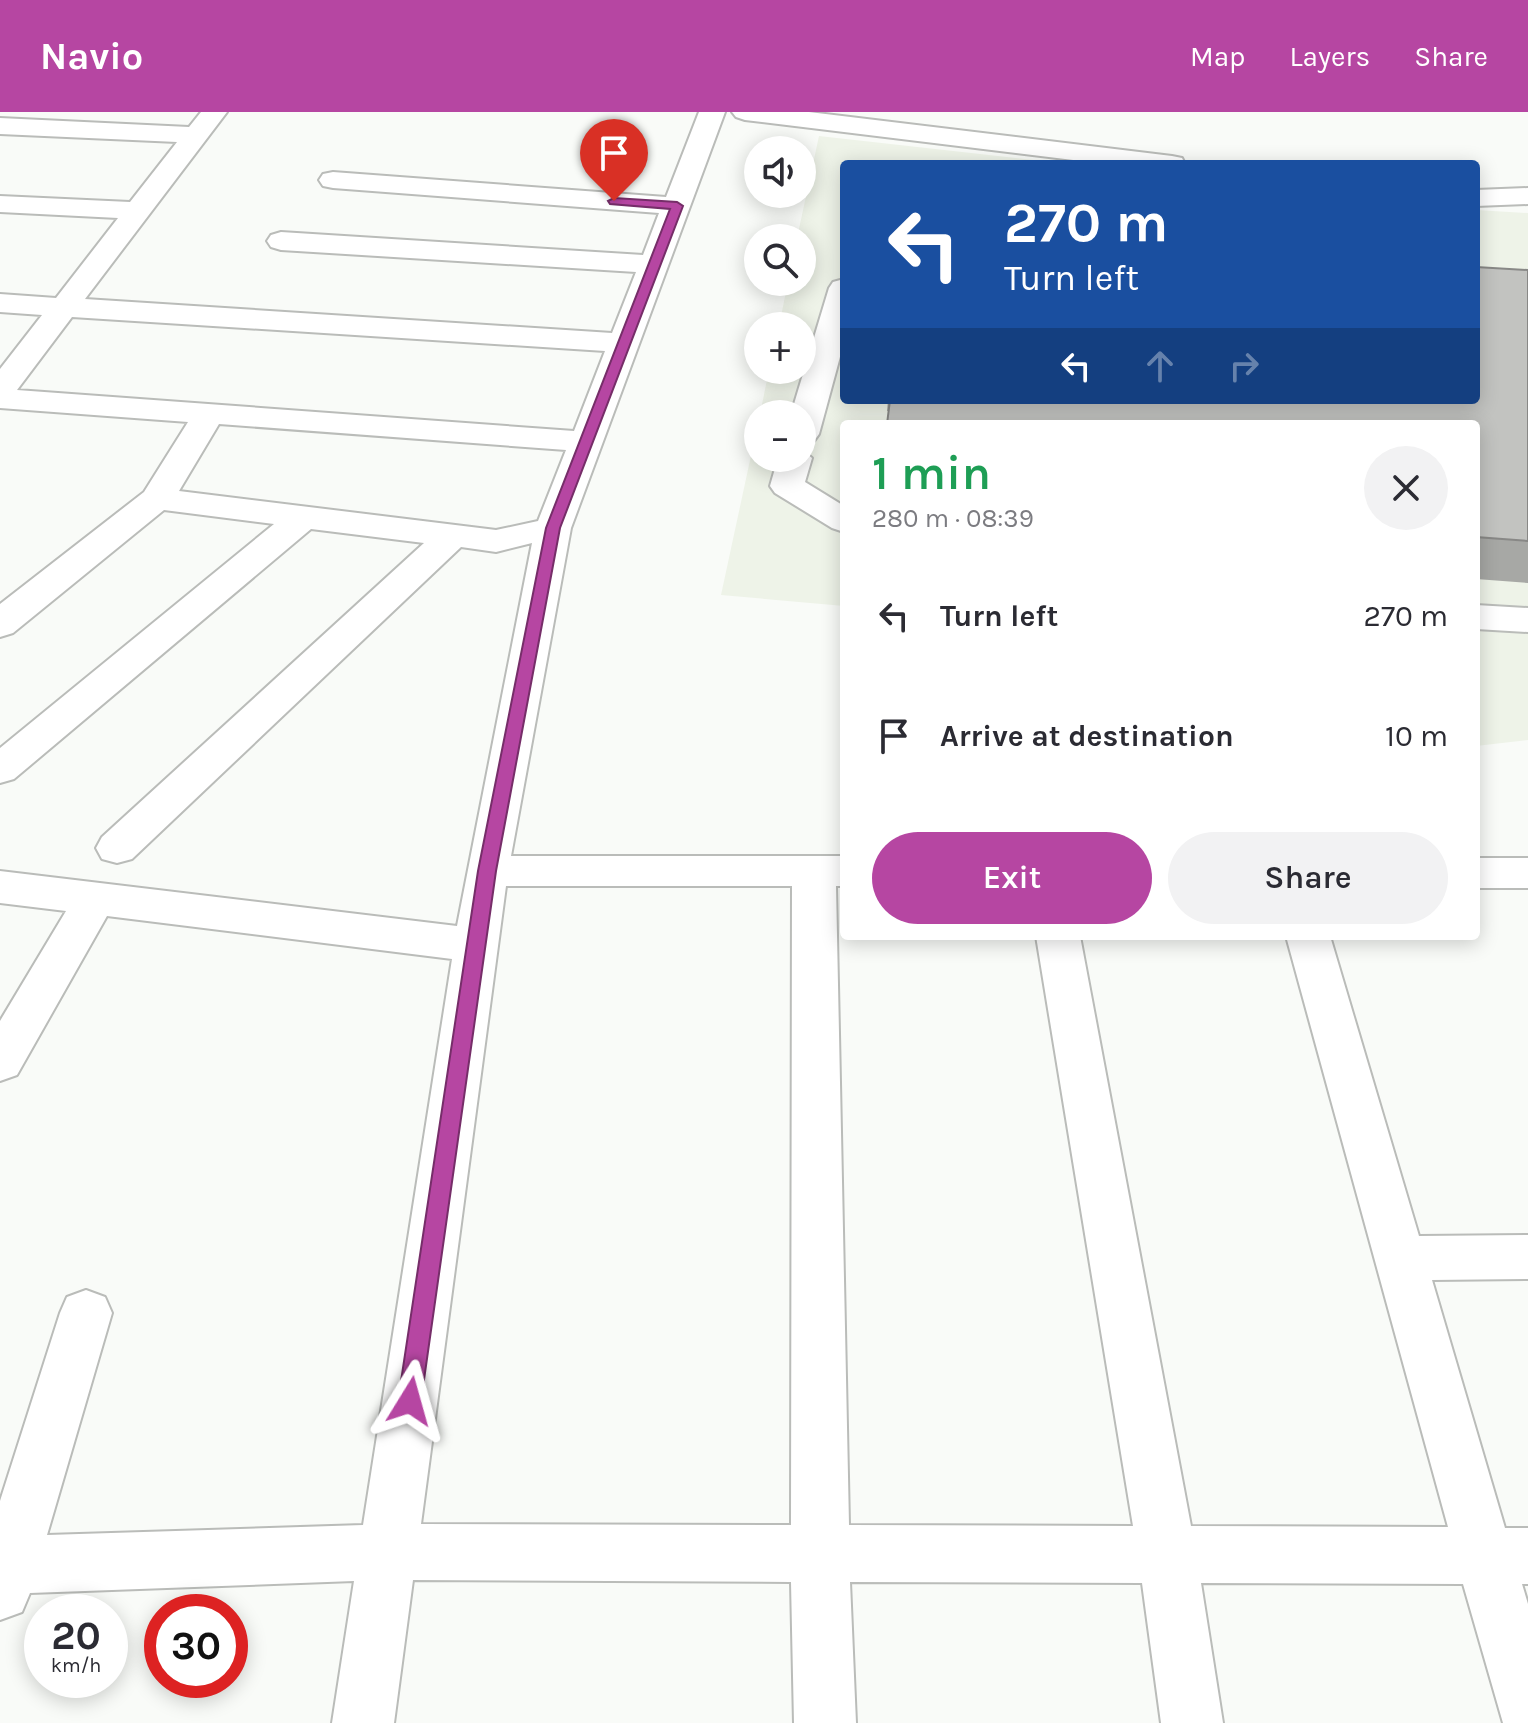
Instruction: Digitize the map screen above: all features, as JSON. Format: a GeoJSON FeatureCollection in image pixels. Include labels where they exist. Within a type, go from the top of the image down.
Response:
{"type":"FeatureCollection","features":[{"type":"Feature","properties":{"kind":"street"},"geometry":{"type":"LineString","coordinates":[[0,390],[214,112]]}},
{"type":"Feature","properties":{"kind":"street"},"geometry":{"type":"LineString","coordinates":[[363,1723],[487,871],[553,528],[712,112]]}},
{"type":"Feature","properties":{"kind":"street"},"geometry":{"type":"LineString","coordinates":[[745,112],[887,142],[1120,160]]}},
{"type":"Feature","properties":{"kind":"street"},"geometry":{"type":"LineString","coordinates":[[0,126],[195,135]]}},
{"type":"Feature","properties":{"kind":"street"},"geometry":{"type":"LineString","coordinates":[[333,180],[677,206]]}},
{"type":"Feature","properties":{"kind":"street"},"geometry":{"type":"LineString","coordinates":[[1480,198],[1528,196]]}},
{"type":"Feature","properties":{"kind":"street"},"geometry":{"type":"LineString","coordinates":[[0,204],[140,211]]}},
{"type":"Feature","properties":{"kind":"street"},"geometry":{"type":"LineString","coordinates":[[281,241],[653,264]]}},
{"type":"Feature","properties":{"kind":"street"},"geometry":{"type":"LineString","coordinates":[[812,400],[840,302]]}},
{"type":"Feature","properties":{"kind":"street"},"geometry":{"type":"LineString","coordinates":[[0,303],[622,343]]}},
{"type":"Feature","properties":{"kind":"street"},"geometry":{"type":"LineString","coordinates":[[0,398],[586,442]]}},
{"type":"Feature","properties":{"kind":"street"},"geometry":{"type":"LineString","coordinates":[[0,625],[157,499],[209,414]]}},
{"type":"Feature","properties":{"kind":"street"},"geometry":{"type":"LineString","coordinates":[[791,472],[787,486],[840,519]]}},
{"type":"Feature","properties":{"kind":"street"},"geometry":{"type":"LineString","coordinates":[[157,499],[496,541],[553,528]]}},
{"type":"Feature","properties":{"kind":"street"},"geometry":{"type":"LineString","coordinates":[[0,769],[304,517]]}},
{"type":"Feature","properties":{"kind":"street"},"geometry":{"type":"LineString","coordinates":[[117,848],[451,537]]}},
{"type":"Feature","properties":{"kind":"street"},"geometry":{"type":"LineString","coordinates":[[1480,617],[1528,620]]}},
{"type":"Feature","properties":{"kind":"street"},"geometry":{"type":"LineString","coordinates":[[487,871],[829,871],[820,1554],[825,1723]]}},
{"type":"Feature","properties":{"kind":"street"},"geometry":{"type":"LineString","coordinates":[[1480,873],[1528,873]]}},
{"type":"Feature","properties":{"kind":"street"},"geometry":{"type":"LineString","coordinates":[[0,887],[476,945]]}},
{"type":"Feature","properties":{"kind":"street"},"geometry":{"type":"LineString","coordinates":[[0,1062],[95,899]]}},
{"type":"Feature","properties":{"kind":"street"},"geometry":{"type":"LineString","coordinates":[[1059,940],[1167,1555],[1192,1723]]}},
{"type":"Feature","properties":{"kind":"street"},"geometry":{"type":"LineString","coordinates":[[1309,940],[1401,1258],[1507,1556],[1528,1708]]}},
{"type":"Feature","properties":{"kind":"street"},"geometry":{"type":"LineString","coordinates":[[1401,1258],[1528,1257]]}},
{"type":"Feature","properties":{"kind":"street"},"geometry":{"type":"LineString","coordinates":[[86,1313],[3,1574],[388,1552],[1507,1556]]}},
{"type":"Feature","properties":{"kind":"shaded area"},"geometry":{"type":"Polygon","coordinates":[[[819,136],[1033,160],[840,160],[840,404],[1480,404],[1480,210],[1528,213],[1528,740],[1480,746],[1480,420],[840,420],[840,606],[721,595],[747,472],[816,472],[816,400],[763,400],[766,384],[816,384],[816,312],[782,312],[785,296],[816,296],[816,224],[800,224],[803,208],[816,208],[816,150],[819,136]]]}},
{"type":"Feature","properties":{"kind":"building"},"geometry":{"type":"Polygon","coordinates":[[[1480,267],[1528,270],[1528,541],[1480,537],[1480,420],[888,420],[890,404],[1480,404],[1480,267]]]}},
{"type":"Feature","properties":{"kind":"route"},"geometry":{"type":"LineString","coordinates":[[410,1401],[487,871],[553,528],[677,206],[614,201]]}}]}
